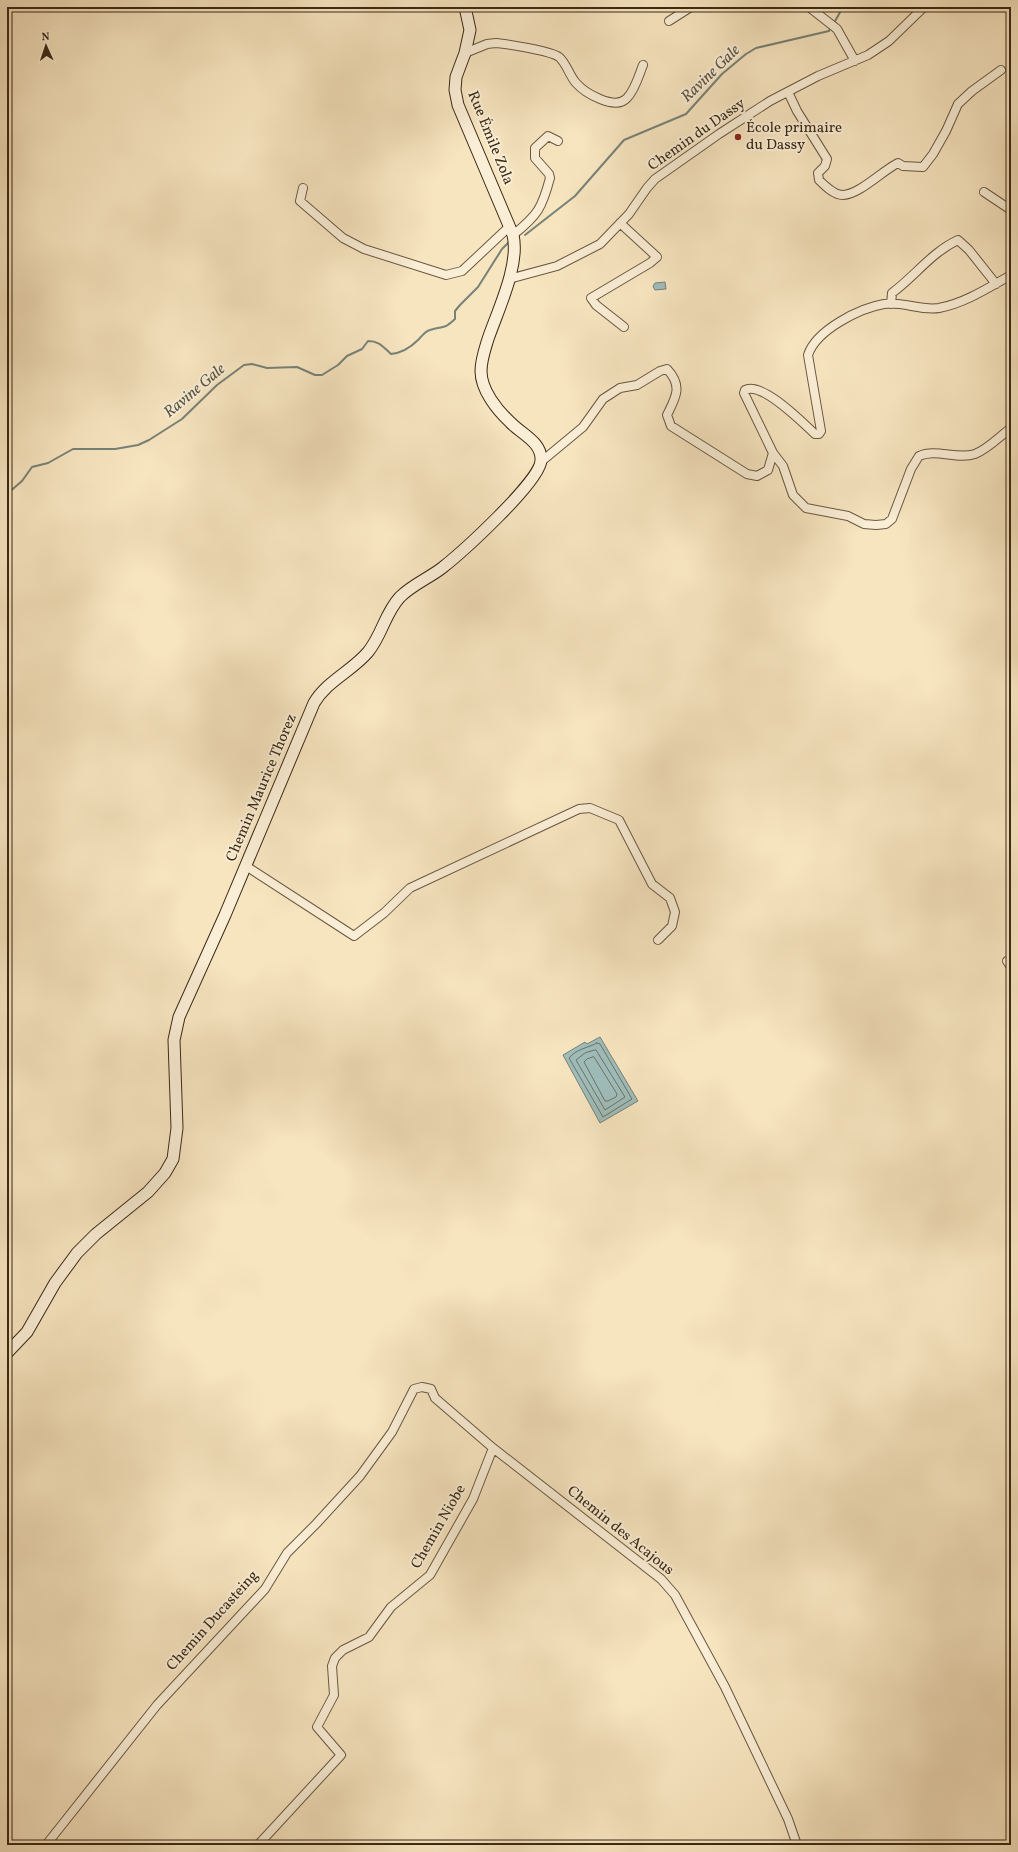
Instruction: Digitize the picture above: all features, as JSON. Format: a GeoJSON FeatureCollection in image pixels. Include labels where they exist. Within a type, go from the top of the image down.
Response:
{"type":"FeatureCollection","features":[{"type":"Feature","properties":{"kind":"main road","name":"Rue Émile Zola"},"geometry":{"type":"LineString","coordinates":[[465,7],[470,30],[465,53],[456,77],[455,90],[458,105],[511,230],[515,252],[509,279]]}},
{"type":"Feature","properties":{"kind":"main road"},"geometry":{"type":"LineString","coordinates":[[509,279],[484,352],[481,365],[482,381],[485,389],[500,412],[510,423],[538,447],[542,461]]}},
{"type":"Feature","properties":{"kind":"main road","name":"Chemin Maurice Thorez"},"geometry":{"type":"LineString","coordinates":[[7,1353],[22,1339],[31,1327],[55,1283],[76,1253],[96,1234],[151,1189],[165,1173],[171,1163],[175,1152],[176,1141],[174,1055],[176,1030],[184,1005],[246,866],[316,698],[369,650],[396,602],[472,542],[536,475],[542,461]]}},
{"type":"Feature","properties":{"kind":"street"},"geometry":{"type":"LineString","coordinates":[[669,21],[691,7]]}},
{"type":"Feature","properties":{"kind":"street"},"geometry":{"type":"LineString","coordinates":[[809,7],[836,29],[855,61]]}},
{"type":"Feature","properties":{"kind":"street","name":"Chemin du Dassy"},"geometry":{"type":"LineString","coordinates":[[509,279],[557,266],[600,244],[630,214],[647,188],[655,179],[770,101],[855,61],[889,41],[924,7]]}},
{"type":"Feature","properties":{"kind":"street"},"geometry":{"type":"LineString","coordinates":[[465,53],[487,44],[496,43],[553,54],[562,61],[575,82],[586,92],[597,98],[614,102],[624,101],[627,98],[643,65]]}},
{"type":"Feature","properties":{"kind":"street"},"geometry":{"type":"LineString","coordinates":[[788,92],[797,111],[827,159],[825,166],[818,173],[819,180],[829,189],[842,195],[854,192],[898,163],[903,166],[923,166],[933,154],[946,131],[958,104],[972,91],[1001,70]]}},
{"type":"Feature","properties":{"kind":"street"},"geometry":{"type":"LineString","coordinates":[[303,188],[300,201],[342,238],[364,249],[446,275],[462,271],[511,230],[527,223],[539,211],[550,178],[549,174],[535,158],[535,148],[548,136],[558,141]]}},
{"type":"Feature","properties":{"kind":"street"},"geometry":{"type":"LineString","coordinates":[[984,192],[1011,210]]}},
{"type":"Feature","properties":{"kind":"street"},"geometry":{"type":"LineString","coordinates":[[620,223],[657,257],[650,263],[591,298],[596,305],[624,327]]}},
{"type":"Feature","properties":{"kind":"street"},"geometry":{"type":"LineString","coordinates":[[891,304],[892,293],[905,284],[932,257],[958,240],[969,250],[996,284]]}},
{"type":"Feature","properties":{"kind":"street"},"geometry":{"type":"LineString","coordinates":[[1011,275],[961,302],[938,308],[885,304],[863,311],[832,327],[819,337],[811,347],[808,355],[821,431],[819,434],[815,434],[785,404],[758,390],[748,389],[745,390],[744,393],[773,453],[782,466],[793,495],[798,502],[806,508],[848,516],[864,524],[886,524],[892,518],[911,468],[919,456],[931,453],[964,455],[976,453],[1011,428]]}},
{"type":"Feature","properties":{"kind":"street"},"geometry":{"type":"LineString","coordinates":[[542,461],[583,427],[603,399],[620,388],[637,385],[660,370],[667,369],[674,376],[678,392],[667,415],[671,426],[747,474],[757,476],[768,470],[773,453]]}},
{"type":"Feature","properties":{"kind":"street"},"geometry":{"type":"LineString","coordinates":[[246,866],[354,936],[384,912],[410,888],[579,809],[590,808],[619,820],[652,884],[670,898],[675,912],[672,926],[658,940]]}},
{"type":"Feature","properties":{"kind":"street","name":"Chemin Ducasteing"},"geometry":{"type":"LineString","coordinates":[[46,1845],[157,1705],[265,1589],[287,1552],[316,1524],[360,1476],[392,1432],[414,1389],[422,1387],[431,1389]]}},
{"type":"Feature","properties":{"kind":"street","name":"Chemin des Acajous"},"geometry":{"type":"LineString","coordinates":[[431,1389],[435,1398],[493,1448],[661,1579],[675,1595],[725,1688],[788,1819],[797,1845]]}},
{"type":"Feature","properties":{"kind":"street","name":"Chemin Niobe"},"geometry":{"type":"LineString","coordinates":[[258,1845],[341,1755],[317,1727],[321,1717],[331,1704],[334,1695],[332,1666],[335,1658],[343,1650],[369,1637],[391,1607],[430,1575],[473,1498],[493,1448]]}},
{"type":"Feature","properties":{"kind":"water"},"geometry":{"type":"Polygon","coordinates":[[[665,282],[666,289],[655,290],[653,286],[655,283],[665,282]]]}},
{"type":"Feature","properties":{"kind":"water"},"geometry":{"type":"Polygon","coordinates":[[[600,1037],[638,1101],[600,1123],[563,1055],[585,1042],[587,1044],[600,1037]]]}},
{"type":"Feature","properties":{"kind":"waterway","name":"Ravine Gale"},"geometry":{"type":"LineString","coordinates":[[834,23],[843,7]]}},
{"type":"Feature","properties":{"kind":"waterway","name":"Ravine Gale"},"geometry":{"type":"LineString","coordinates":[[525,235],[575,196],[624,140],[686,114],[722,74],[746,54],[756,48],[829,31],[831,27]]}},
{"type":"Feature","properties":{"kind":"waterway","name":"Ravine Gale"},"geometry":{"type":"LineString","coordinates":[[7,494],[22,481],[32,467],[48,463],[73,449],[115,449],[138,445],[149,440],[182,419],[217,385],[244,365],[252,364],[267,368],[297,367],[315,375],[322,375],[338,365],[347,356],[362,349],[368,341],[378,343],[391,354],[406,349],[415,343],[427,331],[445,326],[455,319],[455,311],[478,287],[502,249],[509,242]]}},
{"type":"Feature","properties":{"kind":"place","name":"École primaire du Dassy"},"geometry":{"type":"Point","coordinates":[738,137]}}]}
